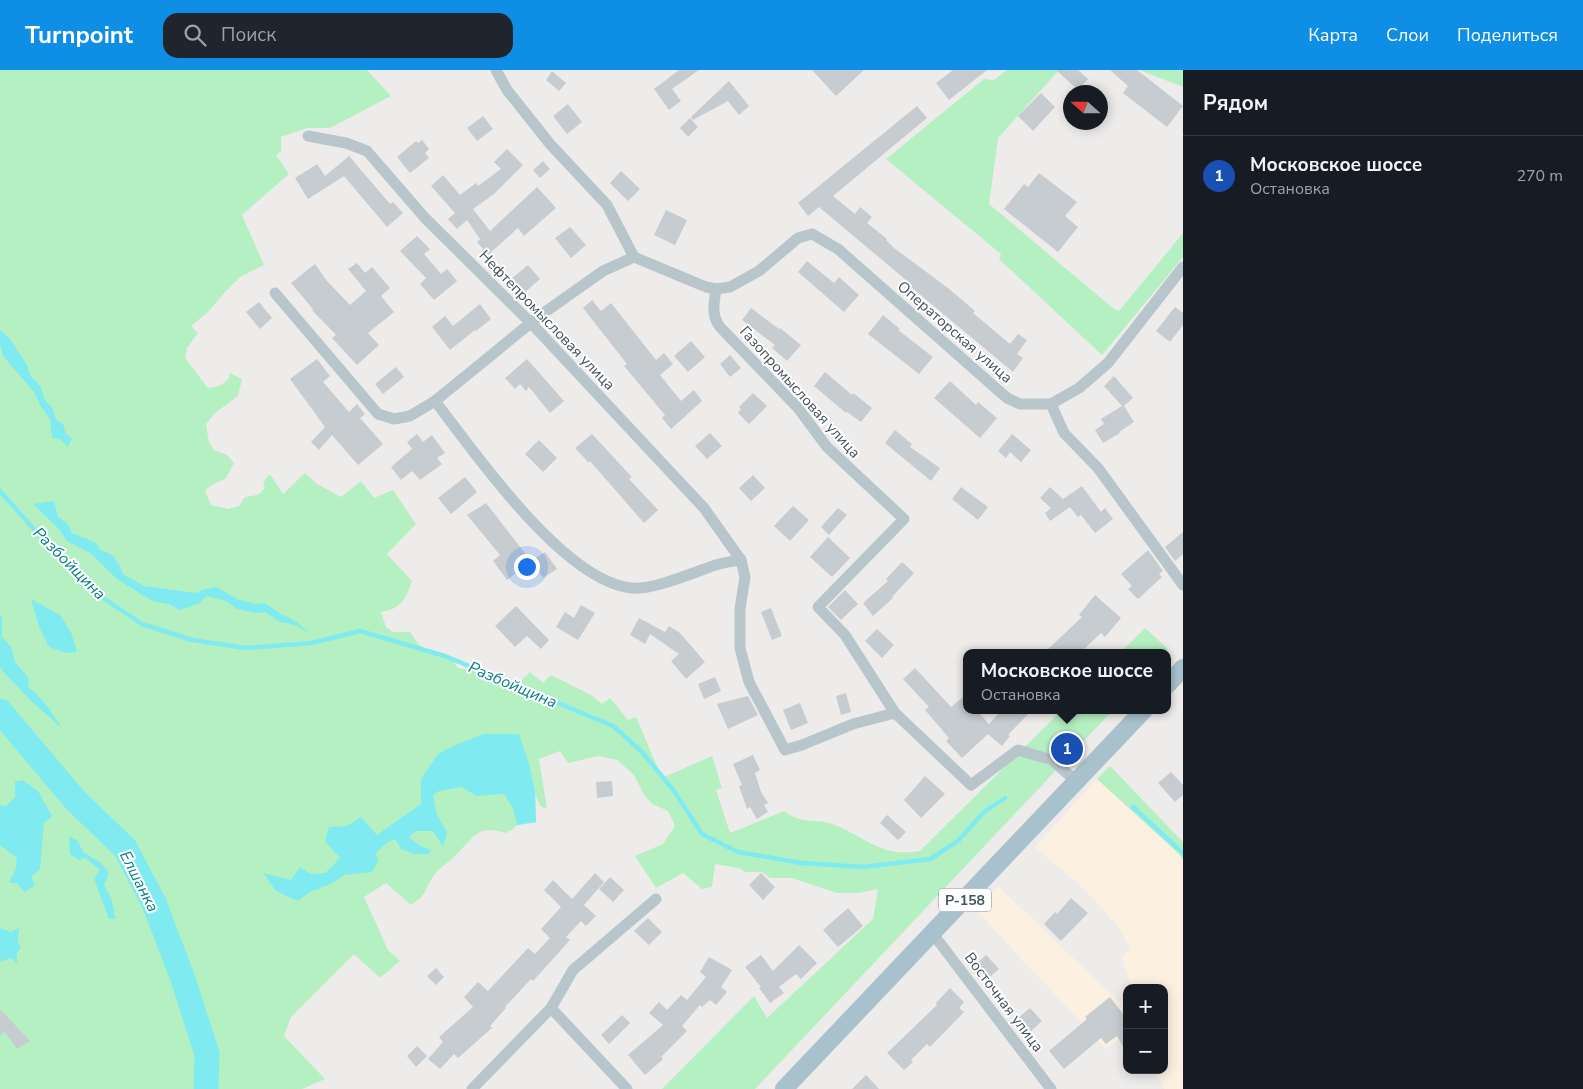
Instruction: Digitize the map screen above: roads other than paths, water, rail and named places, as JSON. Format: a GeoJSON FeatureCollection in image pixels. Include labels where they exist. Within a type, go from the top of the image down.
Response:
{"type":"FeatureCollection","features":[{"type":"Feature","properties":{"kind":"main road"},"geometry":{"type":"LineString","coordinates":[[1171,682],[1182,672]]}},
{"type":"Feature","properties":{"kind":"main road","name":"Р-158"},"geometry":{"type":"LineString","coordinates":[[784,1089],[1140,714]]}},
{"type":"Feature","properties":{"kind":"street"},"geometry":{"type":"LineString","coordinates":[[496,70],[507,90],[550,144],[607,205],[634,257],[706,287],[716,289]]}},
{"type":"Feature","properties":{"kind":"street","name":"Нефтепромысловая улица"},"geometry":{"type":"LineString","coordinates":[[308,136],[346,143],[367,150],[425,218],[531,322],[704,508],[742,560]]}},
{"type":"Feature","properties":{"kind":"street","name":"Операторская улица"},"geometry":{"type":"LineString","coordinates":[[716,289],[730,287],[759,271],[798,238],[812,234],[838,249],[1007,398],[1020,404],[1051,404]]}},
{"type":"Feature","properties":{"kind":"street"},"geometry":{"type":"LineString","coordinates":[[275,293],[378,414],[394,419],[410,416],[435,401],[531,322],[603,271],[634,257]]}},
{"type":"Feature","properties":{"kind":"street"},"geometry":{"type":"LineString","coordinates":[[1183,267],[1108,363],[1079,388],[1051,404],[1064,432],[1098,468],[1183,585]]}},
{"type":"Feature","properties":{"kind":"street","name":"Газопромысловая улица"},"geometry":{"type":"LineString","coordinates":[[716,289],[713,307],[714,319],[720,327],[798,408],[826,446],[904,519],[818,607],[845,635],[895,713]]}},
{"type":"Feature","properties":{"kind":"street"},"geometry":{"type":"LineString","coordinates":[[435,401],[492,477],[538,528],[590,573],[611,584],[633,588],[663,583],[722,563],[742,560],[745,577],[740,609],[740,648],[749,682],[785,750],[853,724],[895,713],[971,786],[1018,750],[1052,760],[1076,781]]}},
{"type":"Feature","properties":{"kind":"street"},"geometry":{"type":"LineString","coordinates":[[472,1089],[550,1008],[573,970],[656,899]]}},
{"type":"Feature","properties":{"kind":"street","name":"Восточная улица"},"geometry":{"type":"LineString","coordinates":[[933,934],[1052,1089]]}},
{"type":"Feature","properties":{"kind":"street"},"geometry":{"type":"LineString","coordinates":[[550,1008],[627,1089]]}},
{"type":"Feature","properties":{"kind":"water"},"geometry":{"type":"Polygon","coordinates":[[[0,330],[10,339],[27,365],[30,375],[40,386],[45,400],[53,409],[56,420],[63,424],[66,434],[72,438],[68,447],[60,439],[52,438],[50,419],[41,407],[34,392],[3,356],[0,344],[0,330]]]}},
{"type":"Feature","properties":{"kind":"water"},"geometry":{"type":"Polygon","coordinates":[[[54,501],[58,516],[67,523],[72,533],[97,543],[99,549],[112,555],[119,564],[123,574],[144,586],[196,593],[217,587],[237,599],[256,604],[265,603],[295,621],[310,633],[295,625],[280,622],[265,612],[256,613],[237,609],[226,601],[207,596],[198,604],[180,610],[169,604],[152,601],[117,579],[90,553],[67,541],[58,528],[33,504],[54,501]]]}},
{"type":"Feature","properties":{"kind":"water"},"geometry":{"type":"Polygon","coordinates":[[[31,599],[60,615],[71,632],[77,652],[66,653],[49,647],[39,627],[31,599]]]}},
{"type":"Feature","properties":{"kind":"water"},"geometry":{"type":"Polygon","coordinates":[[[0,614],[2,617],[2,637],[11,647],[15,662],[28,677],[29,688],[43,702],[62,728],[31,701],[1,669],[0,614]]]}},
{"type":"Feature","properties":{"kind":"water"},"geometry":{"type":"Polygon","coordinates":[[[484,734],[519,734],[530,767],[535,792],[536,822],[517,825],[513,808],[504,794],[477,796],[461,787],[439,791],[433,795],[437,815],[447,832],[443,847],[433,831],[416,831],[409,837],[420,846],[431,850],[429,854],[415,854],[401,849],[395,839],[388,842],[376,853],[378,861],[372,872],[344,875],[333,883],[310,892],[298,901],[276,891],[263,873],[291,880],[300,867],[311,874],[325,873],[340,858],[325,841],[329,827],[347,826],[361,817],[377,835],[421,804],[421,779],[438,754],[484,734]]]}},
{"type":"Feature","properties":{"kind":"water"},"geometry":{"type":"Polygon","coordinates":[[[22,780],[38,791],[52,816],[44,823],[40,870],[31,876],[35,886],[24,892],[18,884],[9,882],[16,869],[17,858],[0,845],[0,805],[6,806],[15,797],[15,782],[22,780]]]}},
{"type":"Feature","properties":{"kind":"water"},"geometry":{"type":"Polygon","coordinates":[[[69,836],[78,841],[83,852],[101,863],[109,873],[104,885],[112,900],[115,919],[109,919],[94,879],[100,870],[85,858],[79,860],[70,854],[69,836]]]}},
{"type":"Feature","properties":{"kind":"water"},"geometry":{"type":"Polygon","coordinates":[[[0,928],[11,932],[19,928],[18,942],[21,947],[17,953],[17,963],[11,958],[0,962],[0,928]]]}},
{"type":"Feature","properties":{"kind":"waterway","name":"Разбойщина"},"geometry":{"type":"LineString","coordinates":[[0,491],[45,542],[97,594],[142,624],[192,640],[246,648],[311,643],[360,631],[445,656],[613,726],[642,752],[674,791],[702,834],[738,852],[802,863],[863,867],[930,859],[958,841],[984,812],[1005,798]]}},
{"type":"Feature","properties":{"kind":"waterway","name":"Елшанка"},"geometry":{"type":"LineString","coordinates":[[0,711],[76,801],[125,848],[154,903],[183,979],[207,1054],[206,1089]]}},
{"type":"Feature","properties":{"kind":"waterway","name":"Разбойщина"},"geometry":{"type":"LineString","coordinates":[[1133,807],[1183,853]]}},
{"type":"Feature","properties":{"kind":"place","name":"Московское шоссе"},"geometry":{"type":"Point","coordinates":[1067,749]}}]}
